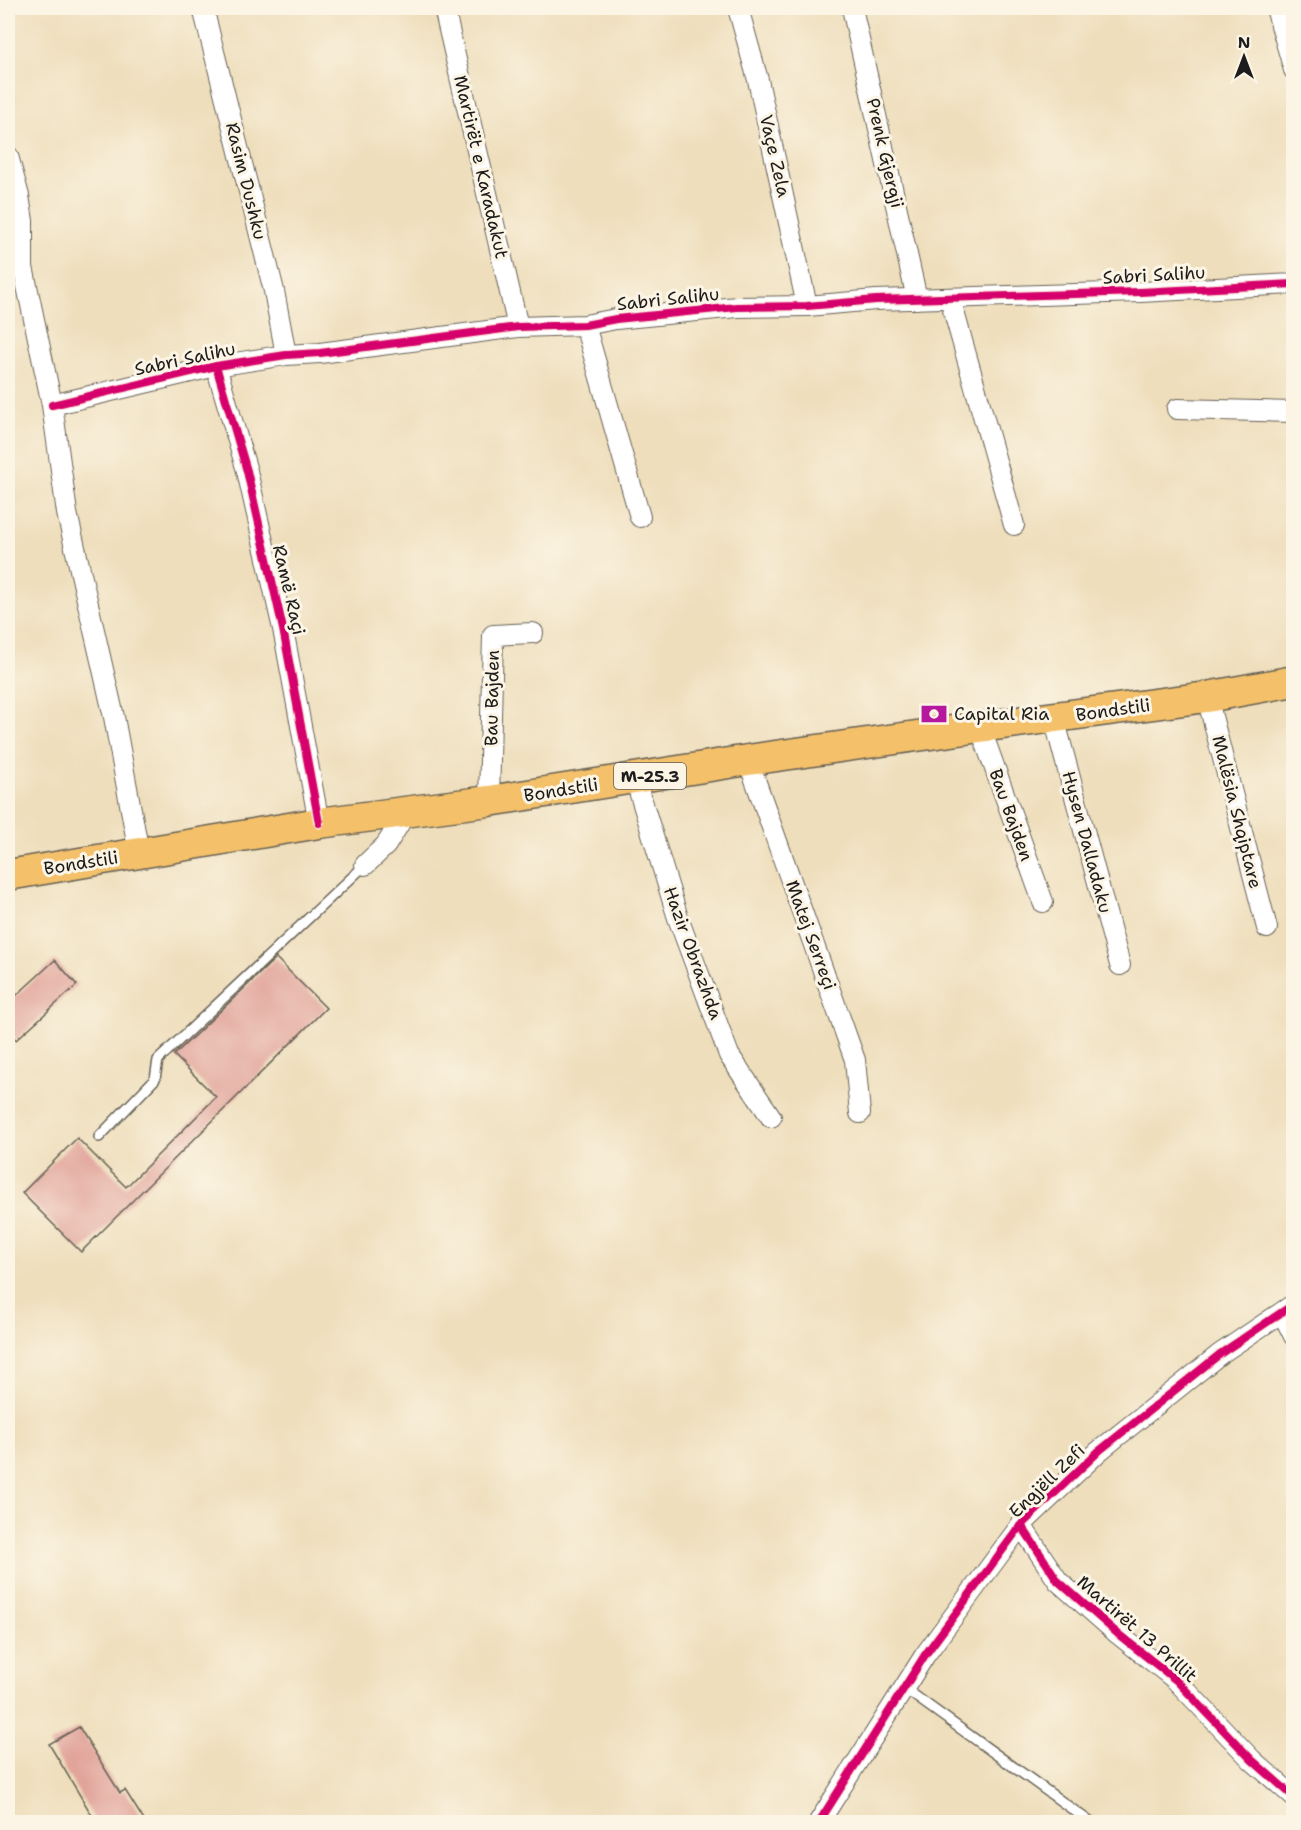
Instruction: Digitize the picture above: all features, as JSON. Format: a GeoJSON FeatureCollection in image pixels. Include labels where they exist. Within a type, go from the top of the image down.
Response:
{"type":"FeatureCollection","features":[{"type":"Feature","properties":{"kind":"main road","name":"Bondstili"},"geometry":{"type":"LineString","coordinates":[[8,875],[319,823],[489,801],[748,760],[980,727],[1207,697],[1293,681]]}},
{"type":"Feature","properties":{"kind":"street","name":"Rasim Dushku"},"geometry":{"type":"LineString","coordinates":[[203,8],[274,291],[286,355]]}},
{"type":"Feature","properties":{"kind":"street","name":"Martirët e Karadakut"},"geometry":{"type":"LineString","coordinates":[[444,8],[518,327]]}},
{"type":"Feature","properties":{"kind":"street","name":"Vaçe Zela"},"geometry":{"type":"LineString","coordinates":[[738,8],[758,80],[807,306]]}},
{"type":"Feature","properties":{"kind":"street","name":"Prenk Gjergji"},"geometry":{"type":"LineString","coordinates":[[852,8],[917,299]]}},
{"type":"Feature","properties":{"kind":"street"},"geometry":{"type":"LineString","coordinates":[[1276,8],[1293,70]]}},
{"type":"Feature","properties":{"kind":"street"},"geometry":{"type":"LineString","coordinates":[[8,156],[20,204],[23,267],[52,405],[67,513],[114,717],[139,853]]}},
{"type":"Feature","properties":{"kind":"street","name":"Sabri Salihu"},"geometry":{"type":"LineString","coordinates":[[52,405],[216,366],[286,355],[320,353],[518,327],[585,325],[737,307],[807,306],[876,300],[1140,292],[1293,284]]}},
{"type":"Feature","properties":{"kind":"street"},"geometry":{"type":"LineString","coordinates":[[950,298],[1014,525]]}},
{"type":"Feature","properties":{"kind":"street"},"geometry":{"type":"LineString","coordinates":[[585,325],[640,517]]}},
{"type":"Feature","properties":{"kind":"street","name":"Ramë Raçi"},"geometry":{"type":"LineString","coordinates":[[216,366],[247,471],[283,629],[319,823]]}},
{"type":"Feature","properties":{"kind":"street"},"geometry":{"type":"LineString","coordinates":[[1177,409],[1293,412]]}},
{"type":"Feature","properties":{"kind":"street","name":"Bau Bajden"},"geometry":{"type":"LineString","coordinates":[[489,801],[493,635],[533,633]]}},
{"type":"Feature","properties":{"kind":"street","name":"Malësia Shqiptare"},"geometry":{"type":"LineString","coordinates":[[1207,697],[1267,928]]}},
{"type":"Feature","properties":{"kind":"street","name":"Hysen Dalladaku"},"geometry":{"type":"LineString","coordinates":[[1054,718],[1120,965]]}},
{"type":"Feature","properties":{"kind":"street","name":"Bau Bajden"},"geometry":{"type":"LineString","coordinates":[[980,727],[1043,902]]}},
{"type":"Feature","properties":{"kind":"street","name":"Matej Serreçi"},"geometry":{"type":"LineString","coordinates":[[748,760],[855,1060],[860,1113]]}},
{"type":"Feature","properties":{"kind":"street","name":"Hazir Obrazhda"},"geometry":{"type":"LineString","coordinates":[[635,778],[678,918],[729,1055],[771,1117]]}},
{"type":"Feature","properties":{"kind":"street"},"geometry":{"type":"LineString","coordinates":[[364,865],[386,845],[407,811]]}},
{"type":"Feature","properties":{"kind":"street"},"geometry":{"type":"LineString","coordinates":[[1288,1308],[1293,1336]]}},
{"type":"Feature","properties":{"kind":"street","name":"Engjëll Zefi"},"geometry":{"type":"LineString","coordinates":[[819,1822],[925,1655],[1021,1525],[1100,1451],[1220,1354],[1288,1308]]}},
{"type":"Feature","properties":{"kind":"street","name":"Martirët 13 Prillit"},"geometry":{"type":"LineString","coordinates":[[1021,1525],[1058,1581],[1118,1634],[1176,1680],[1252,1760],[1293,1797]]}},
{"type":"Feature","properties":{"kind":"lane"},"geometry":{"type":"LineString","coordinates":[[99,1137],[155,1079],[158,1060],[364,865]]}},
{"type":"Feature","properties":{"kind":"lane"},"geometry":{"type":"LineString","coordinates":[[904,1688],[1090,1822]]}},
{"type":"Feature","properties":{"kind":"building"},"geometry":{"type":"Polygon","coordinates":[[[276,958],[326,1008],[81,1252],[22,1193],[77,1138],[126,1187],[216,1097],[174,1055],[276,958]]]}},
{"type":"Feature","properties":{"kind":"building"},"geometry":{"type":"Polygon","coordinates":[[[55,960],[77,985],[16,1040],[8,1030],[8,1003],[55,960]]]}},
{"type":"Feature","properties":{"kind":"building"},"geometry":{"type":"Polygon","coordinates":[[[79,1727],[120,1793],[125,1790],[145,1822],[96,1822],[49,1744],[79,1727]]]}},
{"type":"Feature","properties":{"kind":"cycle path"},"geometry":{"type":"LineString","coordinates":[[52,405],[216,366],[286,355],[320,353],[518,327],[585,325],[616,319],[737,307],[807,306],[876,300],[1140,292],[1294,284]]}},
{"type":"Feature","properties":{"kind":"cycle path"},"geometry":{"type":"LineString","coordinates":[[216,366],[247,471],[283,629],[319,823]]}},
{"type":"Feature","properties":{"kind":"cycle path"},"geometry":{"type":"LineString","coordinates":[[819,1822],[925,1655],[1021,1525],[1099,1451],[1220,1354],[1294,1304]]}},
{"type":"Feature","properties":{"kind":"cycle path"},"geometry":{"type":"LineString","coordinates":[[1021,1525],[1058,1581],[1118,1634],[1176,1680],[1252,1760],[1294,1797]]}},
{"type":"Feature","properties":{"kind":"place","name":"Capital Ria"},"geometry":{"type":"Point","coordinates":[934,714]}}]}
